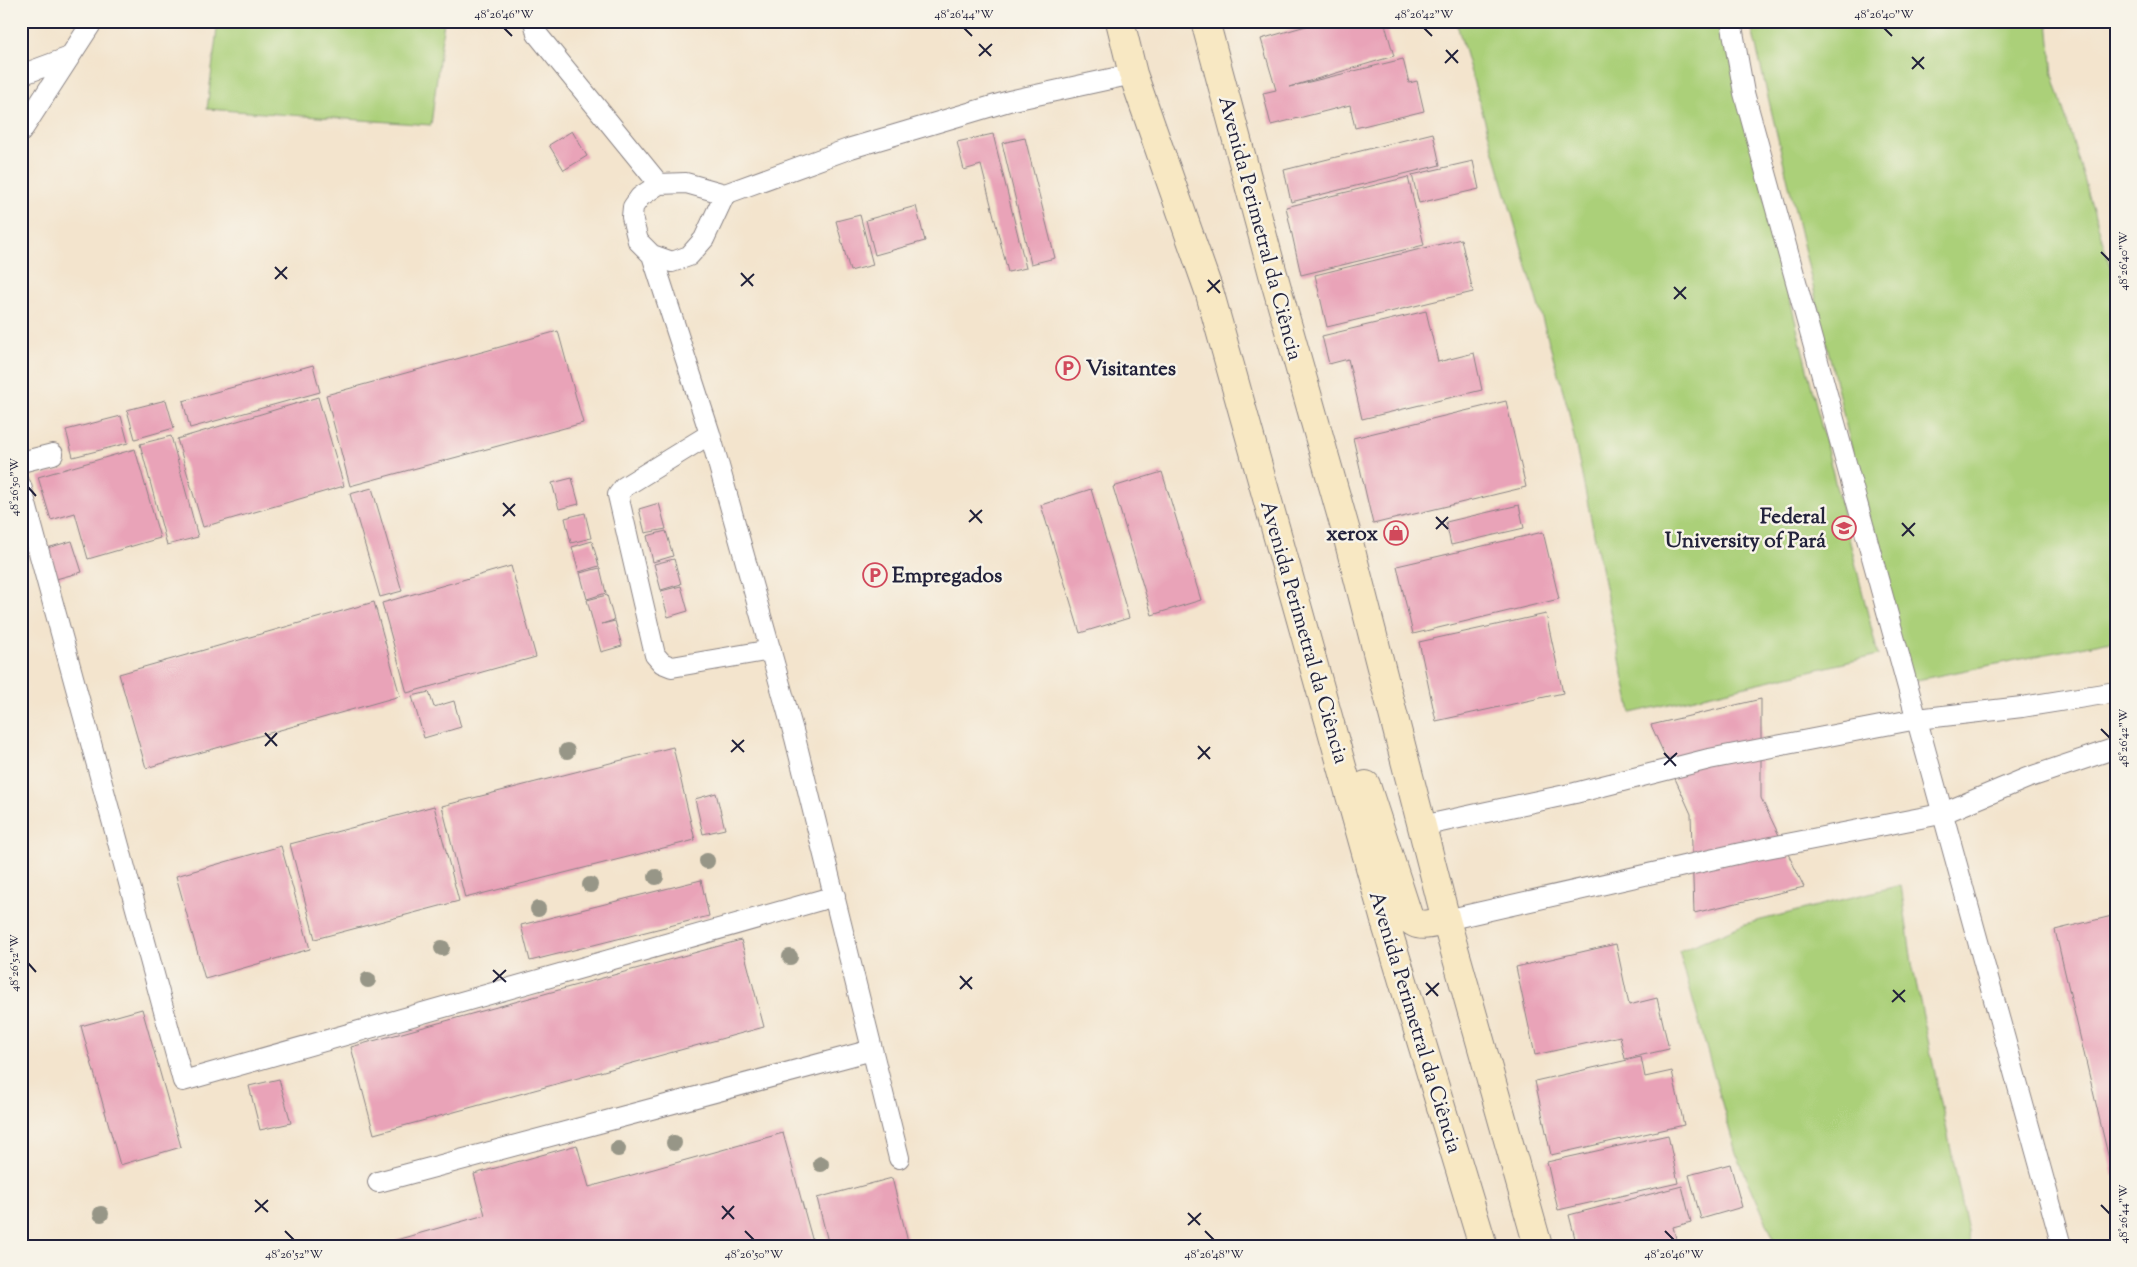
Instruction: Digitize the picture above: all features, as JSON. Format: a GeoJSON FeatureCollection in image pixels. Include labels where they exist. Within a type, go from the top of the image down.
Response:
{"type":"FeatureCollection","features":[{"type":"Feature","properties":{"kind":"main road","name":"Avenida Perimetral da Ciência"},"geometry":{"type":"LineString","coordinates":[[1120,21],[1133,74],[1210,294],[1387,928],[1483,1246]]}},
{"type":"Feature","properties":{"kind":"main road","name":"Avenida Perimetral da Ciência"},"geometry":{"type":"LineString","coordinates":[[1205,21],[1273,274],[1347,535],[1446,920],[1538,1246]]}},
{"type":"Feature","properties":{"kind":"main road"},"geometry":{"type":"LineString","coordinates":[[1286,563],[1320,641],[1409,918],[1418,924],[1446,920]]}},
{"type":"Feature","properties":{"kind":"lane"},"geometry":{"type":"LineString","coordinates":[[21,132],[67,58],[93,21]]}},
{"type":"Feature","properties":{"kind":"lane"},"geometry":{"type":"LineString","coordinates":[[534,21],[537,34],[659,184]]}},
{"type":"Feature","properties":{"kind":"lane"},"geometry":{"type":"LineString","coordinates":[[1731,21],[1744,93],[1917,719],[1941,814],[1969,906],[2062,1246]]}},
{"type":"Feature","properties":{"kind":"lane"},"geometry":{"type":"LineString","coordinates":[[21,75],[67,58]]}},
{"type":"Feature","properties":{"kind":"lane"},"geometry":{"type":"LineString","coordinates":[[726,194],[704,239],[689,256],[672,262],[652,255],[638,241],[632,217],[633,208],[640,197],[659,184],[686,183],[726,194],[851,148],[1009,101],[1133,74]]}},
{"type":"Feature","properties":{"kind":"lane"},"geometry":{"type":"LineString","coordinates":[[652,255],[710,434],[771,650],[835,896],[899,1158]]}},
{"type":"Feature","properties":{"kind":"lane"},"geometry":{"type":"LineString","coordinates":[[710,434],[624,487],[618,495],[655,655],[662,663],[672,667],[771,650]]}},
{"type":"Feature","properties":{"kind":"lane"},"geometry":{"type":"LineString","coordinates":[[21,462],[53,454]]}},
{"type":"Feature","properties":{"kind":"lane"},"geometry":{"type":"LineString","coordinates":[[21,486],[183,1082],[835,896]]}},
{"type":"Feature","properties":{"kind":"lane"},"geometry":{"type":"LineString","coordinates":[[1422,826],[1575,793],[1708,759],[1917,719],[2022,707],[2116,692]]}},
{"type":"Feature","properties":{"kind":"lane"},"geometry":{"type":"LineString","coordinates":[[1446,920],[1741,853],[1941,814],[2027,778],[2116,748]]}},
{"type":"Feature","properties":{"kind":"lane"},"geometry":{"type":"LineString","coordinates":[[378,1182],[872,1050]]}},
{"type":"Feature","properties":{"kind":"green space"},"geometry":{"type":"Polygon","coordinates":[[[218,21],[444,21],[431,125],[207,109],[218,21]]]}},
{"type":"Feature","properties":{"kind":"green space"},"geometry":{"type":"Polygon","coordinates":[[[1456,21],[1721,21],[1878,655],[1631,713],[1568,408],[1456,21]]]}},
{"type":"Feature","properties":{"kind":"green space"},"geometry":{"type":"Polygon","coordinates":[[[1750,21],[2048,21],[2053,75],[2116,286],[2116,640],[1907,682],[1750,21]]]}},
{"type":"Feature","properties":{"kind":"green space"},"geometry":{"type":"Polygon","coordinates":[[[1901,885],[1912,963],[1971,1246],[1777,1246],[1736,1153],[1679,951],[1745,924],[1901,885]]]}},
{"type":"Feature","properties":{"kind":"building"},"geometry":{"type":"Polygon","coordinates":[[[1323,21],[1384,21],[1394,56],[1289,87],[1403,59],[1409,83],[1417,81],[1424,111],[1355,128],[1350,105],[1271,125],[1263,93],[1276,90],[1261,39],[1323,21]]]}},
{"type":"Feature","properties":{"kind":"building"},"geometry":{"type":"Polygon","coordinates":[[[572,131],[587,156],[564,170],[549,145],[572,131]]]}},
{"type":"Feature","properties":{"kind":"building"},"geometry":{"type":"Polygon","coordinates":[[[1433,133],[1440,165],[1291,202],[1284,170],[1433,133]]]}},
{"type":"Feature","properties":{"kind":"building"},"geometry":{"type":"Polygon","coordinates":[[[993,134],[1026,268],[1008,272],[981,165],[964,170],[957,142],[993,134]]]}},
{"type":"Feature","properties":{"kind":"building"},"geometry":{"type":"Polygon","coordinates":[[[1025,138],[1055,258],[1031,264],[1002,143],[1025,138]]]}},
{"type":"Feature","properties":{"kind":"building"},"geometry":{"type":"Polygon","coordinates":[[[1473,161],[1479,189],[1419,203],[1412,175],[1473,161]]]}},
{"type":"Feature","properties":{"kind":"building"},"geometry":{"type":"Polygon","coordinates":[[[1408,177],[1424,245],[1301,275],[1286,207],[1408,177]]]}},
{"type":"Feature","properties":{"kind":"building"},"geometry":{"type":"Polygon","coordinates":[[[916,206],[925,241],[875,255],[866,220],[916,206]]]}},
{"type":"Feature","properties":{"kind":"building"},"geometry":{"type":"Polygon","coordinates":[[[860,215],[873,265],[850,271],[836,221],[860,215]]]}},
{"type":"Feature","properties":{"kind":"building"},"geometry":{"type":"Polygon","coordinates":[[[1461,239],[1473,292],[1327,327],[1315,275],[1461,239]]]}},
{"type":"Feature","properties":{"kind":"building"},"geometry":{"type":"Polygon","coordinates":[[[1426,311],[1438,362],[1474,353],[1482,390],[1362,419],[1348,359],[1329,364],[1322,336],[1426,311]]]}},
{"type":"Feature","properties":{"kind":"building"},"geometry":{"type":"Polygon","coordinates":[[[558,331],[583,423],[350,486],[326,395],[558,331]]]}},
{"type":"Feature","properties":{"kind":"building"},"geometry":{"type":"Polygon","coordinates":[[[313,365],[320,392],[190,428],[183,401],[313,365]]]}},
{"type":"Feature","properties":{"kind":"building"},"geometry":{"type":"Polygon","coordinates":[[[318,397],[344,486],[203,527],[177,439],[318,397]]]}},
{"type":"Feature","properties":{"kind":"building"},"geometry":{"type":"Polygon","coordinates":[[[166,400],[174,428],[135,439],[127,410],[166,400]]]}},
{"type":"Feature","properties":{"kind":"building"},"geometry":{"type":"Polygon","coordinates":[[[1506,401],[1526,487],[1373,524],[1353,438],[1506,401]]]}},
{"type":"Feature","properties":{"kind":"building"},"geometry":{"type":"Polygon","coordinates":[[[121,416],[128,443],[73,457],[66,430],[121,416]]]}},
{"type":"Feature","properties":{"kind":"building"},"geometry":{"type":"Polygon","coordinates":[[[171,436],[198,537],[167,545],[140,444],[171,436]]]}},
{"type":"Feature","properties":{"kind":"building"},"geometry":{"type":"Polygon","coordinates":[[[135,449],[160,538],[88,559],[75,513],[51,520],[38,477],[135,449]]]}},
{"type":"Feature","properties":{"kind":"building"},"geometry":{"type":"Polygon","coordinates":[[[1162,472],[1201,600],[1152,615],[1113,487],[1162,472]]]}},
{"type":"Feature","properties":{"kind":"building"},"geometry":{"type":"Polygon","coordinates":[[[572,478],[579,504],[559,509],[552,483],[572,478]]]}},
{"type":"Feature","properties":{"kind":"building"},"geometry":{"type":"Polygon","coordinates":[[[372,488],[402,591],[380,597],[350,494],[372,488]]]}},
{"type":"Feature","properties":{"kind":"building"},"geometry":{"type":"Polygon","coordinates":[[[1091,489],[1129,618],[1080,633],[1041,505],[1091,489]]]}},
{"type":"Feature","properties":{"kind":"building"},"geometry":{"type":"Polygon","coordinates":[[[659,503],[666,529],[645,533],[639,509],[659,503]]]}},
{"type":"Feature","properties":{"kind":"building"},"geometry":{"type":"Polygon","coordinates":[[[1519,505],[1524,528],[1451,545],[1446,522],[1519,505]]]}},
{"type":"Feature","properties":{"kind":"building"},"geometry":{"type":"Polygon","coordinates":[[[585,513],[591,538],[571,543],[565,518],[585,513]]]}},
{"type":"Feature","properties":{"kind":"building"},"geometry":{"type":"Polygon","coordinates":[[[666,531],[673,556],[653,562],[647,536],[666,531]]]}},
{"type":"Feature","properties":{"kind":"building"},"geometry":{"type":"Polygon","coordinates":[[[1543,532],[1559,599],[1413,634],[1397,566],[1543,532]]]}},
{"type":"Feature","properties":{"kind":"building"},"geometry":{"type":"Polygon","coordinates":[[[72,541],[82,572],[56,579],[47,548],[72,541]]]}},
{"type":"Feature","properties":{"kind":"building"},"geometry":{"type":"Polygon","coordinates":[[[592,541],[599,566],[579,572],[572,547],[592,541]]]}},
{"type":"Feature","properties":{"kind":"building"},"geometry":{"type":"Polygon","coordinates":[[[674,559],[681,584],[661,590],[654,564],[674,559]]]}},
{"type":"Feature","properties":{"kind":"building"},"geometry":{"type":"Polygon","coordinates":[[[511,566],[536,657],[407,693],[382,603],[511,566]]]}},
{"type":"Feature","properties":{"kind":"building"},"geometry":{"type":"Polygon","coordinates":[[[600,568],[606,593],[587,599],[580,573],[600,568]]]}},
{"type":"Feature","properties":{"kind":"building"},"geometry":{"type":"Polygon","coordinates":[[[681,586],[688,611],[668,617],[661,591],[681,586]]]}},
{"type":"Feature","properties":{"kind":"building"},"geometry":{"type":"Polygon","coordinates":[[[607,595],[614,620],[602,624],[615,621],[622,646],[601,652],[587,600],[607,595]]]}},
{"type":"Feature","properties":{"kind":"building"},"geometry":{"type":"Polygon","coordinates":[[[374,602],[400,696],[146,768],[119,674],[374,602]]]}},
{"type":"Feature","properties":{"kind":"building"},"geometry":{"type":"Polygon","coordinates":[[[1546,614],[1563,693],[1436,721],[1419,642],[1546,614]]]}},
{"type":"Feature","properties":{"kind":"building"},"geometry":{"type":"Polygon","coordinates":[[[429,692],[434,707],[454,701],[461,727],[424,738],[412,696],[429,692]]]}},
{"type":"Feature","properties":{"kind":"building"},"geometry":{"type":"Polygon","coordinates":[[[1761,699],[1761,798],[1804,887],[1694,913],[1691,814],[1651,725],[1761,699]]]}},
{"type":"Feature","properties":{"kind":"building"},"geometry":{"type":"Polygon","coordinates":[[[673,747],[695,840],[465,898],[442,806],[673,747]]]}},
{"type":"Feature","properties":{"kind":"building"},"geometry":{"type":"Polygon","coordinates":[[[716,793],[725,829],[703,834],[695,799],[716,793]]]}},
{"type":"Feature","properties":{"kind":"building"},"geometry":{"type":"Polygon","coordinates":[[[434,806],[459,901],[315,939],[290,844],[434,806]]]}},
{"type":"Feature","properties":{"kind":"building"},"geometry":{"type":"Polygon","coordinates":[[[281,846],[310,949],[205,979],[176,876],[281,846]]]}},
{"type":"Feature","properties":{"kind":"building"},"geometry":{"type":"Polygon","coordinates":[[[701,880],[709,916],[530,961],[521,925],[701,880]]]}},
{"type":"Feature","properties":{"kind":"building"},"geometry":{"type":"Polygon","coordinates":[[[2116,915],[2116,1175],[2113,1176],[2055,930],[2116,915]]]}},
{"type":"Feature","properties":{"kind":"building"},"geometry":{"type":"Polygon","coordinates":[[[741,940],[764,1027],[374,1134],[351,1047],[741,940]]]}},
{"type":"Feature","properties":{"kind":"building"},"geometry":{"type":"Polygon","coordinates":[[[1616,944],[1629,1005],[1657,998],[1669,1049],[1625,1059],[1620,1036],[1535,1055],[1516,967],[1616,944]]]}},
{"type":"Feature","properties":{"kind":"building"},"geometry":{"type":"Polygon","coordinates":[[[142,1009],[181,1147],[120,1165],[81,1026],[142,1009]]]}},
{"type":"Feature","properties":{"kind":"building"},"geometry":{"type":"Polygon","coordinates":[[[1641,1057],[1645,1077],[1672,1071],[1684,1125],[1551,1155],[1535,1081],[1641,1057]]]}},
{"type":"Feature","properties":{"kind":"building"},"geometry":{"type":"Polygon","coordinates":[[[279,1079],[291,1123],[260,1130],[249,1086],[279,1079]]]}},
{"type":"Feature","properties":{"kind":"building"},"geometry":{"type":"Polygon","coordinates":[[[783,1133],[814,1246],[397,1246],[396,1240],[485,1215],[474,1174],[577,1145],[589,1187],[783,1133]]]}},
{"type":"Feature","properties":{"kind":"building"},"geometry":{"type":"Polygon","coordinates":[[[1668,1135],[1678,1183],[1558,1210],[1547,1162],[1668,1135]]]}},
{"type":"Feature","properties":{"kind":"building"},"geometry":{"type":"Polygon","coordinates":[[[1730,1164],[1742,1207],[1701,1219],[1689,1175],[1730,1164]]]}},
{"type":"Feature","properties":{"kind":"building"},"geometry":{"type":"Polygon","coordinates":[[[892,1178],[909,1246],[829,1246],[817,1198],[892,1178]]]}},
{"type":"Feature","properties":{"kind":"building"},"geometry":{"type":"Polygon","coordinates":[[[1682,1186],[1691,1222],[1673,1227],[1678,1246],[1577,1246],[1569,1215],[1682,1186]]]}},
{"type":"Feature","properties":{"kind":"place","name":"Visitantes"},"geometry":{"type":"Point","coordinates":[1068,368]}},
{"type":"Feature","properties":{"kind":"place","name":"Federal University of Pará"},"geometry":{"type":"Point","coordinates":[1844,528]}},
{"type":"Feature","properties":{"kind":"place","name":"xerox"},"geometry":{"type":"Point","coordinates":[1396,533]}},
{"type":"Feature","properties":{"kind":"place","name":"Empregados"},"geometry":{"type":"Point","coordinates":[875,575]}}]}
